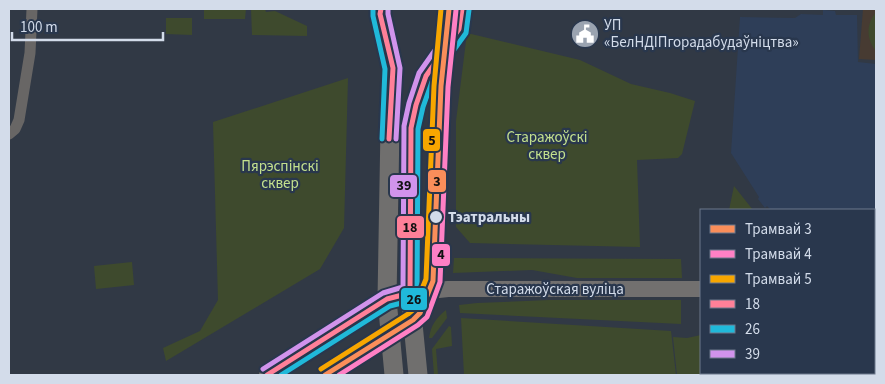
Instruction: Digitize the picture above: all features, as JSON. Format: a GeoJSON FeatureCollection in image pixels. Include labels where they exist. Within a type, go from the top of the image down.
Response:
{"type":"FeatureCollection","features":[{"type":"Feature","properties":{"kind":"main road"},"geometry":{"type":"LineString","coordinates":[[381,9],[380,14],[393,68],[387,299],[394,375]]}},
{"type":"Feature","properties":{"kind":"main road"},"geometry":{"type":"LineString","coordinates":[[418,375],[410,293],[410,200],[413,120],[426,76],[459,29],[462,9]]}},
{"type":"Feature","properties":{"kind":"main road","name":"Старажоўская вуліца"},"geometry":{"type":"LineString","coordinates":[[267,375],[387,299],[410,293],[448,289],[700,289]]}},
{"type":"Feature","properties":{"kind":"street"},"geometry":{"type":"LineString","coordinates":[[9,134],[15,129],[21,108],[30,53],[32,9]]}},
{"type":"Feature","properties":{"kind":"shaded area"},"geometry":{"type":"Polygon","coordinates":[[[863,9],[876,9],[876,60],[859,59],[863,9]]]}},
{"type":"Feature","properties":{"kind":"shaded area"},"geometry":{"type":"Polygon","coordinates":[[[823,10],[835,11],[836,15],[857,15],[858,62],[876,64],[876,230],[875,209],[770,209],[767,206],[765,208],[731,153],[740,17],[795,18],[801,14],[823,15],[823,10]]]}},
{"type":"Feature","properties":{"kind":"shaded area"},"geometry":{"type":"Polygon","coordinates":[[[876,309],[876,375],[834,375],[875,374],[876,309]]]}},
{"type":"Feature","properties":{"kind":"green space"},"geometry":{"type":"Polygon","coordinates":[[[204,9],[246,9],[245,19],[204,19],[204,9]]]}},
{"type":"Feature","properties":{"kind":"green space"},"geometry":{"type":"Polygon","coordinates":[[[251,9],[265,9],[266,12],[275,11],[307,26],[307,36],[252,35],[251,9]]]}},
{"type":"Feature","properties":{"kind":"green space"},"geometry":{"type":"Polygon","coordinates":[[[876,12],[876,51],[870,42],[868,31],[870,21],[876,12]]]}},
{"type":"Feature","properties":{"kind":"green space"},"geometry":{"type":"Polygon","coordinates":[[[166,18],[192,18],[192,35],[166,34],[166,18]]]}},
{"type":"Feature","properties":{"kind":"green space","name":"Старажоўскі сквер"},"geometry":{"type":"Polygon","coordinates":[[[467,33],[580,60],[631,84],[695,101],[682,154],[678,158],[637,160],[640,247],[470,243],[456,227],[456,121],[467,33]]]}},
{"type":"Feature","properties":{"kind":"green space","name":"Пярэспінскі сквер"},"geometry":{"type":"Polygon","coordinates":[[[348,78],[344,228],[320,269],[166,361],[163,348],[200,331],[218,300],[213,122],[348,78]]]}},
{"type":"Feature","properties":{"kind":"green space"},"geometry":{"type":"Polygon","coordinates":[[[734,186],[752,209],[729,209],[734,186]]]}},
{"type":"Feature","properties":{"kind":"green space"},"geometry":{"type":"Polygon","coordinates":[[[454,258],[681,259],[682,278],[577,278],[532,270],[453,273],[454,258]]]}},
{"type":"Feature","properties":{"kind":"green space"},"geometry":{"type":"Polygon","coordinates":[[[132,262],[134,285],[96,289],[94,266],[132,262]]]}},
{"type":"Feature","properties":{"kind":"green space"},"geometry":{"type":"Polygon","coordinates":[[[549,300],[681,300],[681,324],[460,313],[459,305],[549,300]]]}},
{"type":"Feature","properties":{"kind":"green space"},"geometry":{"type":"Polygon","coordinates":[[[446,310],[447,318],[432,338],[429,338],[434,322],[446,310]]]}},
{"type":"Feature","properties":{"kind":"green space"},"geometry":{"type":"Polygon","coordinates":[[[461,318],[671,331],[676,375],[464,375],[461,318]]]}},
{"type":"Feature","properties":{"kind":"green space"},"geometry":{"type":"Polygon","coordinates":[[[449,326],[451,327],[452,346],[436,349],[438,375],[434,375],[432,349],[449,326]]]}},
{"type":"Feature","properties":{"kind":"green space"},"geometry":{"type":"Polygon","coordinates":[[[700,335],[700,374],[788,374],[677,375],[673,337],[687,338],[700,335]]]}},
{"type":"Feature","properties":{"kind":"tram line","name":"5"},"geometry":{"type":"LineString","coordinates":[[321,369],[414,309],[426,279],[434,86],[441,9]]}},
{"type":"Feature","properties":{"kind":"tram line","name":"3"},"geometry":{"type":"LineString","coordinates":[[325,375],[413,320],[420,313],[433,281],[441,86],[449,9]]}},
{"type":"Feature","properties":{"kind":"tram line","name":"4"},"geometry":{"type":"LineString","coordinates":[[339,375],[418,325],[427,317],[440,282],[448,87],[456,10]]}},
{"type":"Feature","properties":{"kind":"transit line","name":"26"},"geometry":{"type":"LineString","coordinates":[[373,9],[385,69],[382,139]]}},
{"type":"Feature","properties":{"kind":"transit line","name":"18"},"geometry":{"type":"LineString","coordinates":[[381,9],[380,14],[393,68],[389,139]]}},
{"type":"Feature","properties":{"kind":"transit line","name":"39"},"geometry":{"type":"LineString","coordinates":[[263,369],[383,293],[403,287],[404,126],[419,73],[452,26],[454,9]]}},
{"type":"Feature","properties":{"kind":"transit line","name":"18"},"geometry":{"type":"LineString","coordinates":[[267,375],[387,299],[410,293],[411,128],[416,105],[426,76],[459,29],[462,9]]}},
{"type":"Feature","properties":{"kind":"transit line","name":"39"},"geometry":{"type":"LineString","coordinates":[[388,10],[400,68],[396,139]]}},
{"type":"Feature","properties":{"kind":"transit line","name":"26"},"geometry":{"type":"LineString","coordinates":[[281,375],[390,306],[413,300],[417,297],[418,129],[423,107],[433,79],[466,33],[469,10]]}},
{"type":"Feature","properties":{"kind":"place","name":"УП «БелНДІПгорадабудаўніцтва»"},"geometry":{"type":"Point","coordinates":[585,34]}},
{"type":"Feature","properties":{"kind":"place","name":"Тэатральны"},"geometry":{"type":"Point","coordinates":[436,217]}}]}
